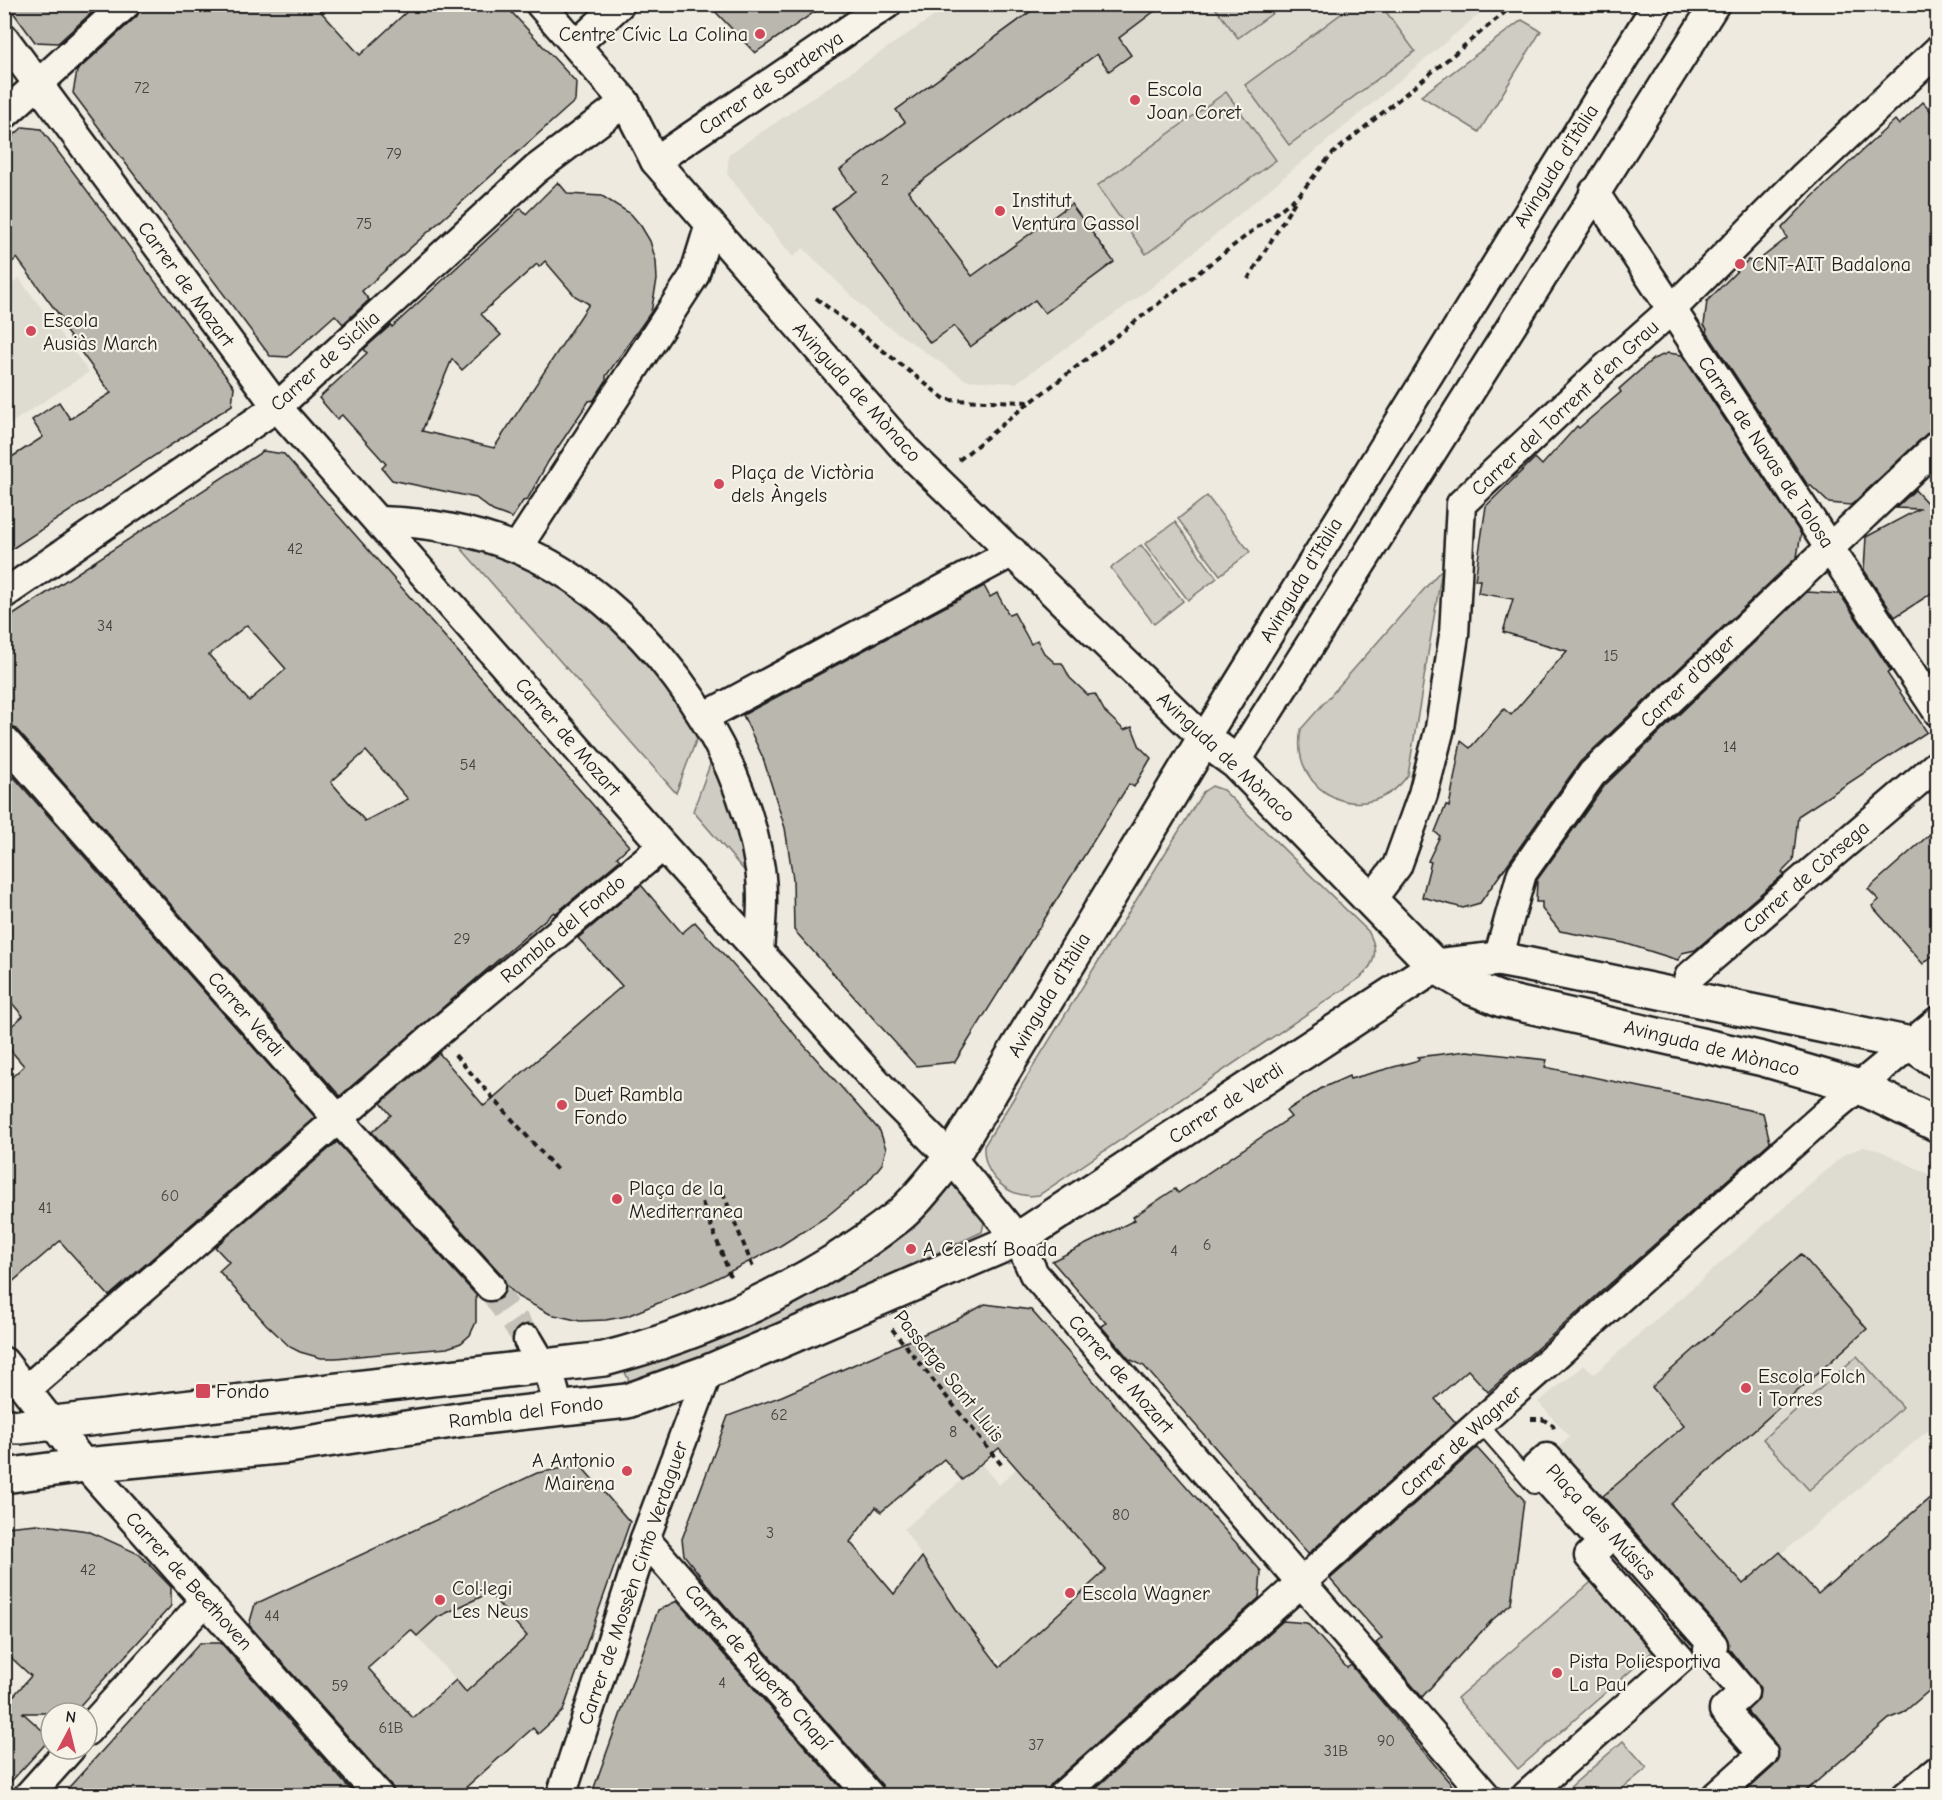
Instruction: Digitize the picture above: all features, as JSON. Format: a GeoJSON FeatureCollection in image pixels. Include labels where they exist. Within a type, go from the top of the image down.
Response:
{"type":"FeatureCollection","features":[{"type":"Feature","properties":{"kind":"street"},"geometry":{"type":"LineString","coordinates":[[4,115],[126,4]]}},
{"type":"Feature","properties":{"kind":"street","name":"Avinguda de Mònaco"},"geometry":{"type":"LineString","coordinates":[[540,4],[625,102],[655,161],[905,449],[1204,739],[1236,762],[1435,966],[1472,988],[1502,1000],[1763,1059],[1860,1087],[1938,1125]]}},
{"type":"Feature","properties":{"kind":"street"},"geometry":{"type":"LineString","coordinates":[[577,44],[620,4]]}},
{"type":"Feature","properties":{"kind":"street","name":"Carrer de Sardenya"},"geometry":{"type":"LineString","coordinates":[[655,161],[887,4]]}},
{"type":"Feature","properties":{"kind":"street","name":"Avinguda d'Itàlia"},"geometry":{"type":"LineString","coordinates":[[951,1158],[1204,739],[1657,4]]}},
{"type":"Feature","properties":{"kind":"street","name":"Avinguda d'Itàlia"},"geometry":{"type":"LineString","coordinates":[[1236,762],[1714,4]]}},
{"type":"Feature","properties":{"kind":"street","name":"Carrer de Mozart"},"geometry":{"type":"LineString","coordinates":[[4,39],[40,83],[277,407],[663,846],[895,1102],[951,1158],[1018,1239],[1034,1274],[1486,1796]]}},
{"type":"Feature","properties":{"kind":"street","name":"Carrer del Torrent d'en Grau"},"geometry":{"type":"LineString","coordinates":[[1372,899],[1397,866],[1423,794],[1440,728],[1454,635],[1461,504],[1601,372],[1671,310],[1803,177],[1938,50]]}},
{"type":"Feature","properties":{"kind":"street","name":"Carrer de Sicília"},"geometry":{"type":"LineString","coordinates":[[4,594],[277,407],[530,174],[625,102]]}},
{"type":"Feature","properties":{"kind":"street","name":"Carrer de Navas de Tolosa"},"geometry":{"type":"LineString","coordinates":[[1594,192],[1830,545],[1938,712]]}},
{"type":"Feature","properties":{"kind":"street"},"geometry":{"type":"LineString","coordinates":[[517,548],[694,276],[710,224]]}},
{"type":"Feature","properties":{"kind":"street","name":"Carrer d'Otger"},"geometry":{"type":"LineString","coordinates":[[1498,959],[1522,873],[1592,774],[1938,444]]}},
{"type":"Feature","properties":{"kind":"street"},"geometry":{"type":"LineString","coordinates":[[379,521],[415,522],[468,531],[517,548],[554,567],[607,605],[637,633],[672,673],[704,717],[715,736],[751,829],[760,869],[762,911],[759,951]]}},
{"type":"Feature","properties":{"kind":"street"},"geometry":{"type":"LineString","coordinates":[[704,717],[1013,552]]}},
{"type":"Feature","properties":{"kind":"street","name":"Carrer Verdi"},"geometry":{"type":"LineString","coordinates":[[4,740],[490,1286]]}},
{"type":"Feature","properties":{"kind":"street","name":"Carrer de Còrsega"},"geometry":{"type":"LineString","coordinates":[[1684,996],[1689,977],[1938,764]]}},
{"type":"Feature","properties":{"kind":"street","name":"Rambla del Fondo"},"geometry":{"type":"LineString","coordinates":[[27,1389],[436,1034],[663,846]]}},
{"type":"Feature","properties":{"kind":"street"},"geometry":{"type":"LineString","coordinates":[[1435,966],[1498,959],[1684,996],[1924,1053]]}},
{"type":"Feature","properties":{"kind":"street","name":"Carrer de Verdi"},"geometry":{"type":"LineString","coordinates":[[1018,1239],[1435,966]]}},
{"type":"Feature","properties":{"kind":"street","name":"Avinguda de Mònaco"},"geometry":{"type":"LineString","coordinates":[[1563,1012],[1593,1002],[1657,1013],[1672,1009],[1684,996]]}},
{"type":"Feature","properties":{"kind":"street","name":"Carrer de Wagner"},"geometry":{"type":"LineString","coordinates":[[1062,1796],[1827,1113],[1860,1087],[1924,1053],[1938,1021]]}},
{"type":"Feature","properties":{"kind":"street"},"geometry":{"type":"LineString","coordinates":[[4,1426],[53,1424],[546,1368],[604,1359],[646,1348],[742,1311],[817,1271],[896,1218],[951,1158]]}},
{"type":"Feature","properties":{"kind":"street","name":"Rambla del Fondo"},"geometry":{"type":"LineString","coordinates":[[4,1476],[85,1465],[288,1446],[465,1419],[627,1401],[708,1372],[1018,1239]]}},
{"type":"Feature","properties":{"kind":"street"},"geometry":{"type":"LineString","coordinates":[[528,1340],[546,1368],[558,1409]]}},
{"type":"Feature","properties":{"kind":"street","name":"Carrer de Beethoven"},"geometry":{"type":"LineString","coordinates":[[4,1362],[85,1465],[379,1796]]}},
{"type":"Feature","properties":{"kind":"street","name":"Carrer de Mossèn Cinto Verdaguer"},"geometry":{"type":"LineString","coordinates":[[561,1796],[645,1539],[708,1372]]}},
{"type":"Feature","properties":{"kind":"street","name":"Plaça dels Músics"},"geometry":{"type":"LineString","coordinates":[[1526,1796],[1680,1659],[1589,1556],[1603,1543],[1536,1468],[1547,1458],[1713,1645],[1707,1650],[1744,1692],[1724,1710],[1763,1754],[1716,1796]]}},
{"type":"Feature","properties":{"kind":"street","name":"Carrer de Ruperto Chapí"},"geometry":{"type":"LineString","coordinates":[[645,1539],[870,1796]]}},
{"type":"Feature","properties":{"kind":"street"},"geometry":{"type":"LineString","coordinates":[[99,1718],[206,1600]]}},
{"type":"Feature","properties":{"kind":"street"},"geometry":{"type":"LineString","coordinates":[[28,1796],[59,1761]]}},
{"type":"Feature","properties":{"kind":"street"},"geometry":{"type":"LineString","coordinates":[[1906,1796],[1938,1770]]}},
{"type":"Feature","properties":{"kind":"lane"},"geometry":{"type":"LineString","coordinates":[[1480,1424],[1588,1546]]}},
{"type":"Feature","properties":{"kind":"path"},"geometry":{"type":"LineString","coordinates":[[1248,279],[1299,195],[1331,155],[1515,4]]}},
{"type":"Feature","properties":{"kind":"path"},"geometry":{"type":"LineString","coordinates":[[936,479],[1031,402],[1299,195]]}},
{"type":"Feature","properties":{"kind":"path"},"geometry":{"type":"LineString","coordinates":[[811,294],[946,400],[1031,402]]}},
{"type":"Feature","properties":{"kind":"path"},"geometry":{"type":"LineString","coordinates":[[436,1034],[557,1170]]}},
{"type":"Feature","properties":{"kind":"path"},"geometry":{"type":"LineString","coordinates":[[723,1192],[743,1242]]}},
{"type":"Feature","properties":{"kind":"path"},"geometry":{"type":"LineString","coordinates":[[702,1202],[722,1253]]}},
{"type":"Feature","properties":{"kind":"path","name":"Passatge Sant Lluis"},"geometry":{"type":"LineString","coordinates":[[870,1302],[1004,1468]]}},
{"type":"Feature","properties":{"kind":"shaded area","name":"Institut Ventura Gassol"},"geometry":{"type":"Polygon","coordinates":[[[951,5],[1490,5],[1151,288],[1016,383],[966,380],[870,314],[803,248],[793,257],[727,174],[729,154],[951,5]]]}},
{"type":"Feature","properties":{"kind":"shaded area"},"geometry":{"type":"Polygon","coordinates":[[[1213,5],[1284,5],[1238,38],[1213,5]]]}},
{"type":"Feature","properties":{"kind":"shaded area"},"geometry":{"type":"Polygon","coordinates":[[[1353,5],[1381,5],[1415,51],[1289,145],[1245,85],[1353,5]]]}},
{"type":"Feature","properties":{"kind":"shaded area"},"geometry":{"type":"Polygon","coordinates":[[[1522,20],[1541,31],[1479,132],[1421,96],[1522,20]]]}},
{"type":"Feature","properties":{"kind":"shaded area"},"geometry":{"type":"Polygon","coordinates":[[[1226,92],[1276,160],[1146,254],[1097,186],[1226,92]]]}},
{"type":"Feature","properties":{"kind":"shaded area","name":"Escola Ausiàs March"},"geometry":{"type":"Polygon","coordinates":[[[19,278],[89,372],[5,427],[5,290],[19,278]]]}},
{"type":"Feature","properties":{"kind":"shaded area"},"geometry":{"type":"Polygon","coordinates":[[[1207,496],[1250,552],[1220,575],[1178,519],[1207,496]]]}},
{"type":"Feature","properties":{"kind":"shaded area"},"geometry":{"type":"Polygon","coordinates":[[[1175,522],[1217,578],[1188,600],[1145,544],[1175,522]]]}},
{"type":"Feature","properties":{"kind":"shaded area"},"geometry":{"type":"Polygon","coordinates":[[[452,538],[504,554],[553,580],[619,630],[647,658],[700,730],[676,793],[452,538]]]}},
{"type":"Feature","properties":{"kind":"shaded area"},"geometry":{"type":"Polygon","coordinates":[[[1141,545],[1183,601],[1154,624],[1111,568],[1141,545]]]}},
{"type":"Feature","properties":{"kind":"shaded area"},"geometry":{"type":"Polygon","coordinates":[[[1442,569],[1408,775],[1392,792],[1373,800],[1354,802],[1335,798],[1319,788],[1307,772],[1300,752],[1301,729],[1442,569]]]}},
{"type":"Feature","properties":{"kind":"shaded area"},"geometry":{"type":"Polygon","coordinates":[[[712,759],[734,815],[748,875],[693,811],[712,759]]]}},
{"type":"Feature","properties":{"kind":"shaded area"},"geometry":{"type":"Polygon","coordinates":[[[1212,786],[1223,790],[1368,931],[1375,950],[1370,967],[1360,978],[1039,1195],[1028,1196],[1008,1190],[993,1176],[988,1167],[984,1146],[1203,792],[1212,786]]]}},
{"type":"Feature","properties":{"kind":"shaded area","name":"Escola Folch i Torres"},"geometry":{"type":"Polygon","coordinates":[[[1863,1147],[1881,1151],[1937,1178],[1937,1423],[1696,1625],[1547,1458],[1570,1437],[1538,1402],[1585,1365],[1594,1374],[1845,1154],[1863,1147]]]}},
{"type":"Feature","properties":{"kind":"shaded area"},"geometry":{"type":"Polygon","coordinates":[[[955,1181],[986,1213],[982,1232],[787,1322],[630,1383],[624,1370],[665,1359],[735,1330],[939,1183],[955,1181]]]}},
{"type":"Feature","properties":{"kind":"shaded area"},"geometry":{"type":"Polygon","coordinates":[[[1857,1356],[1903,1407],[1809,1490],[1763,1439],[1857,1356]]]}},
{"type":"Feature","properties":{"kind":"shaded area","name":"Escola Wagner"},"geometry":{"type":"Polygon","coordinates":[[[981,1464],[999,1485],[1016,1469],[1107,1571],[1222,1626],[1007,1668],[987,1649],[960,1615],[904,1529],[981,1464]]]}},
{"type":"Feature","properties":{"kind":"shaded area","name":"Col·legi Les Neus"},"geometry":{"type":"Polygon","coordinates":[[[349,1560],[478,1582],[536,1647],[474,1701],[349,1560]]]}},
{"type":"Feature","properties":{"kind":"shaded area","name":"Pista Poliesportiva La Pau"},"geometry":{"type":"Polygon","coordinates":[[[1597,1577],[1658,1647],[1518,1769],[1457,1698],[1597,1577]]]}},
{"type":"Feature","properties":{"kind":"shaded area"},"geometry":{"type":"Polygon","coordinates":[[[1623,1741],[1647,1768],[1614,1795],[1573,1795],[1568,1789],[1623,1741]]]}},
{"type":"Feature","properties":{"kind":"building"},"geometry":{"type":"Polygon","coordinates":[[[7,4],[101,4],[58,43],[35,42],[7,4]]]}},
{"type":"Feature","properties":{"kind":"building"},"geometry":{"type":"Polygon","coordinates":[[[142,4],[314,4],[360,55],[415,4],[504,4],[576,82],[575,101],[362,291],[369,300],[343,324],[335,315],[288,357],[270,356],[73,93],[77,71],[137,16],[142,4]]]}},
{"type":"Feature","properties":{"kind":"building","name":"Centre Cívic La Colina"},"geometry":{"type":"Polygon","coordinates":[[[708,4],[826,4],[755,53],[708,4]]]}},
{"type":"Feature","properties":{"kind":"building"},"geometry":{"type":"Polygon","coordinates":[[[1041,4],[1164,4],[1119,38],[1131,55],[1109,71],[1097,54],[908,191],[972,276],[1071,204],[1114,262],[1045,313],[1035,300],[970,347],[954,326],[930,343],[832,208],[855,191],[840,170],[905,122],[896,110],[1041,4]]]}},
{"type":"Feature","properties":{"kind":"building"},"geometry":{"type":"Polygon","coordinates":[[[1923,102],[1938,119],[1938,423],[1851,505],[1829,503],[1810,485],[1809,487],[1706,331],[1704,325],[1707,301],[1748,260],[1755,263],[1787,238],[1782,228],[1808,201],[1895,120],[1899,125],[1923,102]]]}},
{"type":"Feature","properties":{"kind":"building"},"geometry":{"type":"Polygon","coordinates":[[[23,127],[41,129],[234,387],[232,405],[4,554],[4,462],[43,437],[32,420],[59,402],[70,419],[111,393],[62,326],[65,323],[17,258],[4,269],[4,144],[23,127]]]}},
{"type":"Feature","properties":{"kind":"building"},"geometry":{"type":"Polygon","coordinates":[[[558,182],[568,194],[602,196],[631,214],[641,226],[650,241],[656,261],[657,280],[651,312],[606,376],[606,381],[594,400],[589,401],[548,462],[527,500],[523,501],[512,518],[493,511],[476,498],[392,480],[382,468],[386,464],[342,415],[337,419],[319,398],[367,353],[364,349],[391,325],[392,327],[521,208],[526,214],[558,182]],[[545,261],[539,267],[537,264],[481,314],[501,335],[462,370],[452,359],[422,431],[494,448],[589,304],[575,296],[545,261]]]}},
{"type":"Feature","properties":{"kind":"building"},"geometry":{"type":"Polygon","coordinates":[[[1668,353],[1682,355],[1801,534],[1797,557],[1580,762],[1480,903],[1463,908],[1422,897],[1431,862],[1428,861],[1440,836],[1435,832],[1446,805],[1449,807],[1461,741],[1470,748],[1504,709],[1511,715],[1567,651],[1503,632],[1513,599],[1478,593],[1480,580],[1475,580],[1486,506],[1535,458],[1542,465],[1577,426],[1579,428],[1621,392],[1619,389],[1653,359],[1668,353]]]}},
{"type":"Feature","properties":{"kind":"building"},"geometry":{"type":"Polygon","coordinates":[[[263,451],[284,454],[629,846],[617,857],[620,860],[555,914],[554,912],[340,1096],[16,729],[4,724],[4,621],[263,451]],[[247,625],[209,655],[249,701],[286,669],[247,625]],[[366,751],[331,782],[365,821],[408,799],[366,751]]]}},
{"type":"Feature","properties":{"kind":"building"},"geometry":{"type":"Polygon","coordinates":[[[1915,490],[1929,505],[1938,501],[1938,589],[1895,617],[1864,570],[1866,537],[1919,509],[1896,508],[1915,490]]]}},
{"type":"Feature","properties":{"kind":"building"},"geometry":{"type":"Polygon","coordinates":[[[984,586],[990,597],[997,593],[1009,615],[1014,613],[1031,644],[1037,640],[1044,653],[1055,663],[1062,663],[1070,678],[1088,695],[1095,694],[1105,712],[1124,730],[1132,727],[1140,747],[1151,758],[1134,787],[1129,784],[955,1062],[916,1066],[794,930],[793,879],[785,828],[763,758],[743,715],[984,586]]]}},
{"type":"Feature","properties":{"kind":"building"},"geometry":{"type":"Polygon","coordinates":[[[1807,592],[1840,594],[1891,671],[1887,673],[1927,732],[1798,816],[1793,861],[1782,872],[1784,874],[1695,950],[1682,953],[1678,960],[1624,943],[1560,931],[1542,909],[1542,902],[1536,902],[1537,880],[1605,785],[1807,592]]]}},
{"type":"Feature","properties":{"kind":"building"},"geometry":{"type":"Polygon","coordinates":[[[4,766],[315,1117],[109,1296],[60,1241],[4,1289],[4,1084],[24,1066],[7,1046],[10,1042],[7,1038],[11,1035],[7,1030],[23,1016],[4,994],[4,766]]]}},
{"type":"Feature","properties":{"kind":"building"},"geometry":{"type":"Polygon","coordinates":[[[1938,827],[1938,951],[1923,964],[1872,906],[1879,900],[1868,889],[1938,827]]]}},
{"type":"Feature","properties":{"kind":"building"},"geometry":{"type":"Polygon","coordinates":[[[641,885],[682,933],[695,922],[880,1131],[886,1149],[882,1164],[866,1184],[826,1217],[780,1246],[707,1283],[627,1316],[580,1321],[550,1314],[518,1297],[506,1285],[502,1275],[372,1132],[391,1115],[381,1103],[439,1053],[484,1106],[622,986],[578,938],[641,885]]]}},
{"type":"Feature","properties":{"kind":"building"},"geometry":{"type":"Polygon","coordinates":[[[1467,1051],[1547,1060],[1545,1067],[1763,1113],[1770,1142],[1488,1392],[1468,1370],[1435,1399],[1456,1423],[1308,1554],[1144,1366],[1129,1359],[1101,1326],[1106,1323],[1052,1261],[1135,1220],[1133,1217],[1175,1189],[1178,1193],[1291,1117],[1286,1111],[1322,1088],[1349,1076],[1350,1079],[1419,1060],[1418,1057],[1467,1051]]]}},
{"type":"Feature","properties":{"kind":"building"},"geometry":{"type":"Polygon","coordinates":[[[337,1142],[476,1295],[476,1322],[470,1335],[461,1343],[447,1348],[336,1358],[321,1358],[300,1352],[290,1347],[266,1324],[219,1271],[229,1262],[215,1247],[337,1142]]]}},
{"type":"Feature","properties":{"kind":"building"},"geometry":{"type":"Polygon","coordinates":[[[1801,1254],[1867,1329],[1671,1504],[1743,1584],[1780,1552],[1818,1594],[1938,1491],[1938,1683],[1903,1713],[1889,1719],[1800,1796],[1741,1796],[1779,1759],[1775,1743],[1747,1711],[1759,1698],[1760,1688],[1729,1649],[1725,1634],[1603,1496],[1684,1426],[1652,1387],[1801,1254]]]}},
{"type":"Feature","properties":{"kind":"building"},"geometry":{"type":"Polygon","coordinates":[[[985,1304],[1031,1310],[1261,1571],[1259,1598],[1051,1784],[1046,1796],[886,1796],[882,1785],[709,1587],[684,1555],[682,1539],[728,1416],[782,1396],[958,1319],[985,1304]],[[999,1448],[962,1480],[944,1459],[881,1512],[876,1507],[850,1542],[894,1594],[922,1557],[958,1612],[1000,1667],[1106,1570],[999,1448]]]}},
{"type":"Feature","properties":{"kind":"building"},"geometry":{"type":"Polygon","coordinates":[[[1477,1448],[1524,1500],[1511,1604],[1491,1621],[1422,1697],[1376,1643],[1382,1638],[1330,1579],[1477,1448]]]}},
{"type":"Feature","properties":{"kind":"building"},"geometry":{"type":"Polygon","coordinates":[[[580,1465],[630,1522],[563,1711],[538,1734],[533,1728],[456,1796],[395,1796],[391,1785],[249,1625],[255,1604],[537,1473],[580,1465]],[[489,1593],[438,1617],[417,1636],[411,1630],[368,1668],[413,1718],[456,1680],[466,1692],[527,1636],[489,1593]]]}},
{"type":"Feature","properties":{"kind":"building"},"geometry":{"type":"Polygon","coordinates":[[[37,1524],[88,1531],[139,1554],[171,1587],[171,1606],[84,1701],[39,1701],[39,1713],[23,1713],[39,1727],[39,1751],[4,1789],[4,1696],[9,1701],[31,1676],[4,1651],[5,1527],[37,1524]]]}},
{"type":"Feature","properties":{"kind":"building"},"geometry":{"type":"Polygon","coordinates":[[[677,1601],[848,1796],[591,1796],[658,1610],[677,1601]]]}},
{"type":"Feature","properties":{"kind":"building"},"geometry":{"type":"Polygon","coordinates":[[[1283,1621],[1307,1623],[1347,1668],[1351,1665],[1461,1796],[1087,1796],[1283,1621]]]}},
{"type":"Feature","properties":{"kind":"building"},"geometry":{"type":"Polygon","coordinates":[[[200,1643],[221,1643],[356,1796],[61,1796],[93,1761],[99,1761],[99,1754],[200,1643]]]}},
{"type":"Feature","properties":{"kind":"tunnel"},"geometry":{"type":"LineString","coordinates":[[490,1286],[528,1340]]}},
{"type":"Feature","properties":{"kind":"place","name":"Centre Cívic La Colina"},"geometry":{"type":"Point","coordinates":[760,34]}},
{"type":"Feature","properties":{"kind":"place","name":"Escola Joan Coret"},"geometry":{"type":"Point","coordinates":[1135,100]}},
{"type":"Feature","properties":{"kind":"place","name":"Institut Ventura Gassol"},"geometry":{"type":"Point","coordinates":[1000,211]}},
{"type":"Feature","properties":{"kind":"place","name":"CNT-AIT Badalona"},"geometry":{"type":"Point","coordinates":[1740,264]}},
{"type":"Feature","properties":{"kind":"place","name":"Escola Ausiàs March"},"geometry":{"type":"Point","coordinates":[31,331]}},
{"type":"Feature","properties":{"kind":"place","name":"Plaça de Victòria dels Àngels"},"geometry":{"type":"Point","coordinates":[719,484]}},
{"type":"Feature","properties":{"kind":"place","name":"Duet Rambla Fondo"},"geometry":{"type":"Point","coordinates":[562,1105]}},
{"type":"Feature","properties":{"kind":"place","name":"Plaça de la Mediterranea"},"geometry":{"type":"Point","coordinates":[617,1199]}},
{"type":"Feature","properties":{"kind":"place","name":"A Celestí Boada"},"geometry":{"type":"Point","coordinates":[911,1249]}},
{"type":"Feature","properties":{"kind":"place","name":"Escola Folch i Torres"},"geometry":{"type":"Point","coordinates":[1746,1388]}},
{"type":"Feature","properties":{"kind":"place","name":"Fondo"},"geometry":{"type":"Point","coordinates":[203,1391]}},
{"type":"Feature","properties":{"kind":"place","name":"A Antonio Mairena"},"geometry":{"type":"Point","coordinates":[627,1471]}},
{"type":"Feature","properties":{"kind":"place","name":"Escola Wagner"},"geometry":{"type":"Point","coordinates":[1070,1593]}},
{"type":"Feature","properties":{"kind":"place","name":"Col·legi Les Neus"},"geometry":{"type":"Point","coordinates":[440,1600]}},
{"type":"Feature","properties":{"kind":"place","name":"Pista Poliesportiva La Pau"},"geometry":{"type":"Point","coordinates":[1557,1673]}}]}
